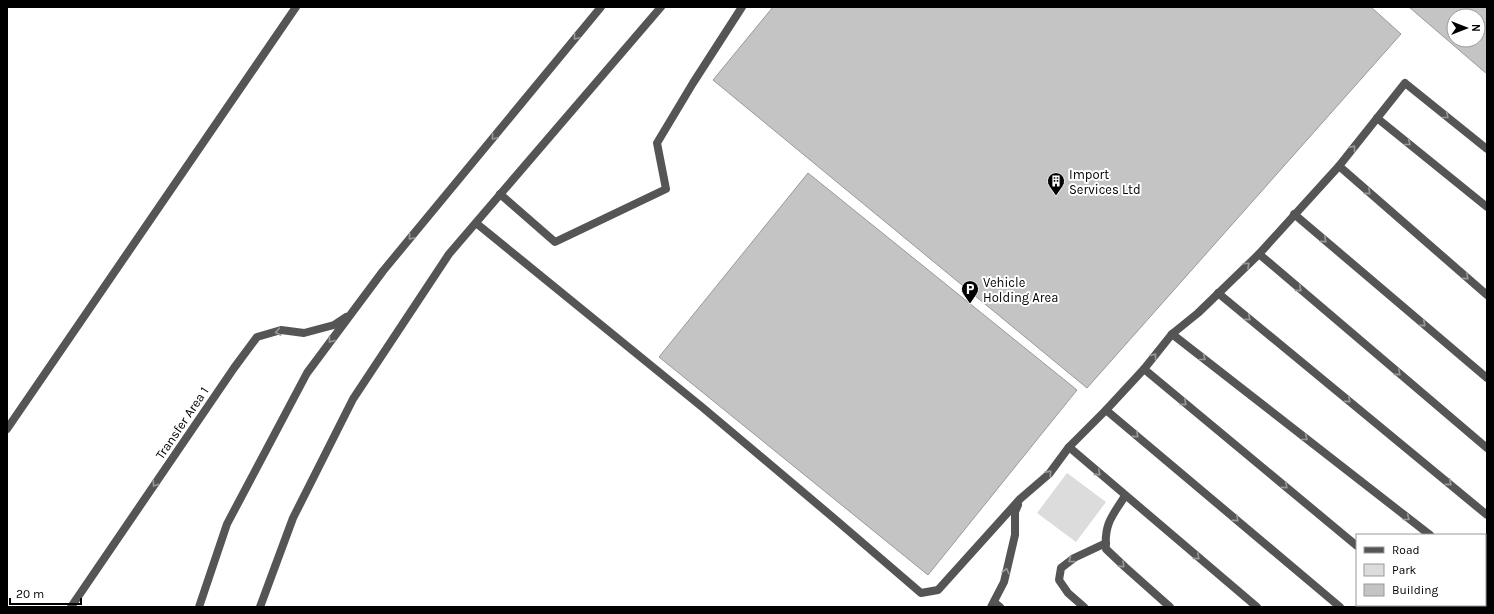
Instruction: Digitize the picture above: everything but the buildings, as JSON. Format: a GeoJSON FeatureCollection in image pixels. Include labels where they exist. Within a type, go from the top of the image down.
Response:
{"type":"FeatureCollection","features":[{"type":"Feature","properties":{"kind":"street"},"geometry":{"type":"LineString","coordinates":[[7,429],[296,7]]}},
{"type":"Feature","properties":{"kind":"street"},"geometry":{"type":"LineString","coordinates":[[199,607],[227,524],[307,373],[383,271],[601,7]]}},
{"type":"Feature","properties":{"kind":"street"},"geometry":{"type":"LineString","coordinates":[[260,607],[293,518],[353,399],[449,254],[661,7]]}},
{"type":"Feature","properties":{"kind":"street"},"geometry":{"type":"LineString","coordinates":[[500,194],[555,242],[666,189],[657,143],[693,83],[742,7]]}},
{"type":"Feature","properties":{"kind":"street"},"geometry":{"type":"LineString","coordinates":[[476,223],[702,407],[921,594],[938,590],[1020,499],[1049,474],[1069,447],[1144,369],[1172,334],[1198,313],[1258,254],[1338,166],[1405,83],[1487,149]]}},
{"type":"Feature","properties":{"kind":"street"},"geometry":{"type":"LineString","coordinates":[[1377,118],[1487,208]]}},
{"type":"Feature","properties":{"kind":"street"},"geometry":{"type":"LineString","coordinates":[[1338,166],[1487,295]]}},
{"type":"Feature","properties":{"kind":"street"},"geometry":{"type":"LineString","coordinates":[[1294,214],[1487,378]]}},
{"type":"Feature","properties":{"kind":"street"},"geometry":{"type":"LineString","coordinates":[[1258,254],[1487,448]]}},
{"type":"Feature","properties":{"kind":"street"},"geometry":{"type":"LineString","coordinates":[[1218,293],[1487,515]]}},
{"type":"Feature","properties":{"kind":"street","name":"Transfer Area 1"},"geometry":{"type":"LineString","coordinates":[[71,607],[234,368],[257,337],[281,330],[304,333],[334,325],[353,312]]}},
{"type":"Feature","properties":{"kind":"street"},"geometry":{"type":"LineString","coordinates":[[1172,334],[1429,534]]}},
{"type":"Feature","properties":{"kind":"street"},"geometry":{"type":"LineString","coordinates":[[1144,369],[1356,545]]}},
{"type":"Feature","properties":{"kind":"street"},"geometry":{"type":"LineString","coordinates":[[1106,410],[1340,607]]}},
{"type":"Feature","properties":{"kind":"street"},"geometry":{"type":"LineString","coordinates":[[1069,447],[1257,607]]}},
{"type":"Feature","properties":{"kind":"street"},"geometry":{"type":"LineString","coordinates":[[1125,496],[1108,524],[1105,535],[1106,549],[1170,607]]}},
{"type":"Feature","properties":{"kind":"street"},"geometry":{"type":"LineString","coordinates":[[995,605],[1004,582],[1015,535],[1015,512],[1020,499]]}},
{"type":"Feature","properties":{"kind":"street"},"geometry":{"type":"LineString","coordinates":[[1084,607],[1068,594],[1059,580],[1061,568],[1074,558],[1106,543]]}},
{"type":"Feature","properties":{"kind":"green space"},"geometry":{"type":"Polygon","coordinates":[[[1067,473],[1106,502],[1076,542],[1037,513],[1067,473]]]}},
{"type":"Feature","properties":{"kind":"place","name":"Import Services Ltd"},"geometry":{"type":"Point","coordinates":[1056,196]}},
{"type":"Feature","properties":{"kind":"place","name":"Vehicle Holding Area"},"geometry":{"type":"Point","coordinates":[970,304]}}]}
